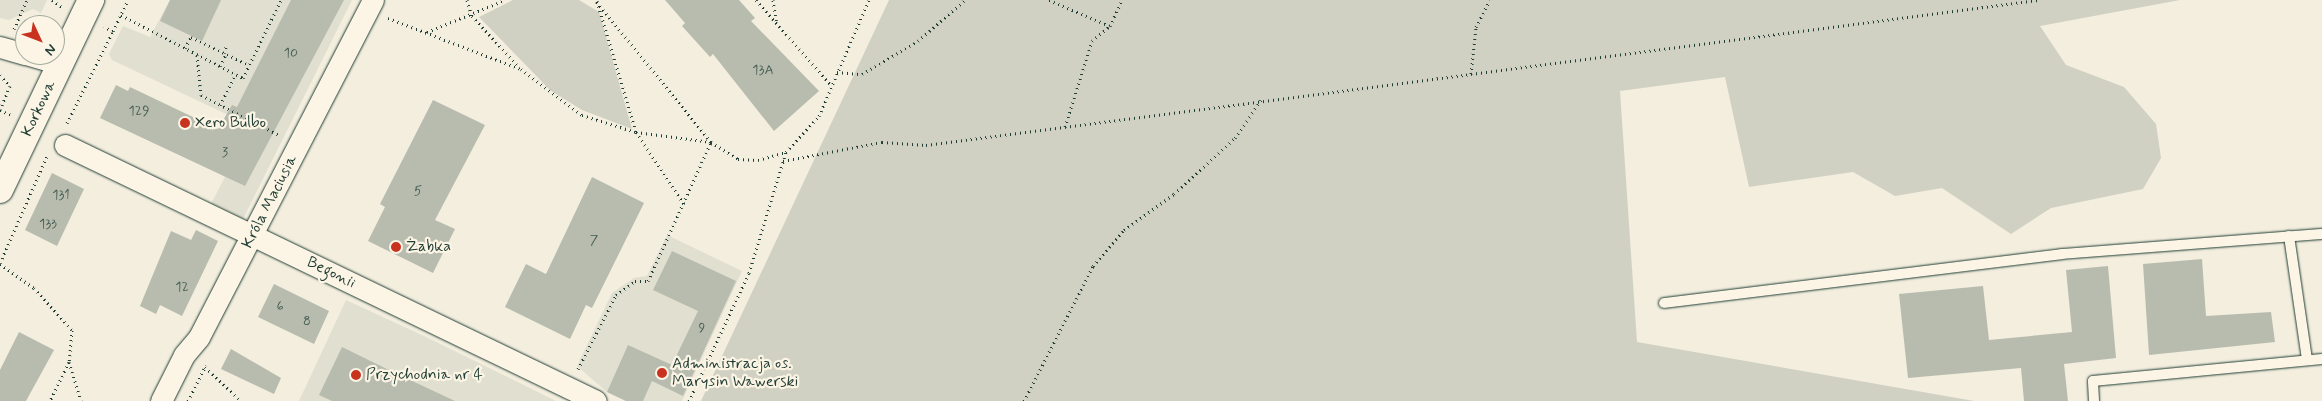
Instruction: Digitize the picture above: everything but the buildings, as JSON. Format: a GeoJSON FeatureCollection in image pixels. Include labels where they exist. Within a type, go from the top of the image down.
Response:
{"type":"FeatureCollection","features":[{"type":"Feature","properties":{"kind":"street","name":"Korkowa"},"geometry":{"type":"LineString","coordinates":[[65,54],[91,0]]}},
{"type":"Feature","properties":{"kind":"street","name":"Króla Maciusia"},"geometry":{"type":"LineString","coordinates":[[161,401],[379,8]]}},
{"type":"Feature","properties":{"kind":"street"},"geometry":{"type":"LineString","coordinates":[[0,47],[15,51]]}},
{"type":"Feature","properties":{"kind":"street","name":"Korkowa"},"geometry":{"type":"LineString","coordinates":[[0,190],[60,65]]}},
{"type":"Feature","properties":{"kind":"street","name":"Begonii"},"geometry":{"type":"LineString","coordinates":[[58,148],[253,235],[596,401]]}},
{"type":"Feature","properties":{"kind":"lane"},"geometry":{"type":"LineString","coordinates":[[1664,303],[2062,254],[2322,234]]}},
{"type":"Feature","properties":{"kind":"lane"},"geometry":{"type":"LineString","coordinates":[[2289,236],[2307,360]]}},
{"type":"Feature","properties":{"kind":"lane"},"geometry":{"type":"LineString","coordinates":[[2094,401],[2093,381],[2322,359]]}},
{"type":"Feature","properties":{"kind":"path"},"geometry":{"type":"LineString","coordinates":[[14,29],[27,0]]}},
{"type":"Feature","properties":{"kind":"path"},"geometry":{"type":"LineString","coordinates":[[47,0],[51,2]]}},
{"type":"Feature","properties":{"kind":"path"},"geometry":{"type":"LineString","coordinates":[[113,31],[128,0]]}},
{"type":"Feature","properties":{"kind":"path"},"geometry":{"type":"LineString","coordinates":[[121,15],[243,78],[281,0]]}},
{"type":"Feature","properties":{"kind":"path"},"geometry":{"type":"LineString","coordinates":[[467,0],[472,16],[521,69],[582,115],[636,132],[712,142]]}},
{"type":"Feature","properties":{"kind":"path"},"geometry":{"type":"LineString","coordinates":[[426,33],[472,16],[505,0]]}},
{"type":"Feature","properties":{"kind":"path"},"geometry":{"type":"LineString","coordinates":[[596,0],[636,132],[684,204]]}},
{"type":"Feature","properties":{"kind":"path"},"geometry":{"type":"LineString","coordinates":[[596,0],[712,142],[738,158],[758,160],[786,152]]}},
{"type":"Feature","properties":{"kind":"path"},"geometry":{"type":"LineString","coordinates":[[756,0],[831,85]]}},
{"type":"Feature","properties":{"kind":"path"},"geometry":{"type":"LineString","coordinates":[[773,0],[777,24]]}},
{"type":"Feature","properties":{"kind":"path"},"geometry":{"type":"LineString","coordinates":[[689,401],[749,273],[786,152],[819,116],[869,0]]}},
{"type":"Feature","properties":{"kind":"path"},"geometry":{"type":"LineString","coordinates":[[837,72],[862,74],[918,41],[965,0]]}},
{"type":"Feature","properties":{"kind":"path"},"geometry":{"type":"LineString","coordinates":[[1049,0],[1110,26]]}},
{"type":"Feature","properties":{"kind":"path"},"geometry":{"type":"LineString","coordinates":[[1065,127],[1092,40],[1110,26],[1122,0]]}},
{"type":"Feature","properties":{"kind":"path"},"geometry":{"type":"LineString","coordinates":[[1471,74],[1476,27],[1490,0]]}},
{"type":"Feature","properties":{"kind":"path"},"geometry":{"type":"LineString","coordinates":[[783,161],[882,142],[926,145],[1262,99],[1471,74],[2038,0]]}},
{"type":"Feature","properties":{"kind":"path"},"geometry":{"type":"LineString","coordinates":[[379,8],[426,33],[521,69]]}},
{"type":"Feature","properties":{"kind":"path"},"geometry":{"type":"LineString","coordinates":[[185,48],[191,37],[249,65]]}},
{"type":"Feature","properties":{"kind":"path"},"geometry":{"type":"LineString","coordinates":[[220,66],[227,44]]}},
{"type":"Feature","properties":{"kind":"path"},"geometry":{"type":"LineString","coordinates":[[197,54],[201,95],[280,135]]}},
{"type":"Feature","properties":{"kind":"path"},"geometry":{"type":"LineString","coordinates":[[220,105],[236,74]]}},
{"type":"Feature","properties":{"kind":"path"},"geometry":{"type":"LineString","coordinates":[[0,75],[10,86],[0,110]]}},
{"type":"Feature","properties":{"kind":"path"},"geometry":{"type":"LineString","coordinates":[[1024,401],[1093,266],[1124,230],[1174,194],[1234,138],[1262,99]]}},
{"type":"Feature","properties":{"kind":"path"},"geometry":{"type":"LineString","coordinates":[[572,372],[582,366],[616,295],[635,281],[648,281],[712,142]]}},
{"type":"Feature","properties":{"kind":"path"},"geometry":{"type":"LineString","coordinates":[[50,401],[69,362],[72,330],[34,288],[0,263],[58,148]]}},
{"type":"Feature","properties":{"kind":"path"},"geometry":{"type":"LineString","coordinates":[[69,362],[81,401]]}},
{"type":"Feature","properties":{"kind":"path"},"geometry":{"type":"LineString","coordinates":[[206,367],[241,401]]}},
{"type":"Feature","properties":{"kind":"shaded area"},"geometry":{"type":"Polygon","coordinates":[[[0,0],[47,0],[41,13],[33,9],[20,15],[15,15],[15,17],[9,20],[0,18],[0,0]]]}},
{"type":"Feature","properties":{"kind":"shaded area"},"geometry":{"type":"Polygon","coordinates":[[[170,0],[352,0],[243,219],[211,204],[227,173],[226,114],[112,60],[109,54],[123,26],[150,37],[170,0]]]}},
{"type":"Feature","properties":{"kind":"shaded area"},"geometry":{"type":"Polygon","coordinates":[[[513,0],[579,0],[599,12],[632,129],[582,110],[550,90],[479,17],[513,0]]]}},
{"type":"Feature","properties":{"kind":"shaded area"},"geometry":{"type":"Polygon","coordinates":[[[889,0],[2180,0],[2040,26],[2066,65],[2124,87],[2156,124],[2161,158],[2143,189],[2051,208],[2011,234],[1942,188],[1895,196],[1853,172],[1749,187],[1725,77],[1620,91],[1637,342],[1974,401],[701,401],[889,0]]]}},
{"type":"Feature","properties":{"kind":"shaded area"},"geometry":{"type":"Polygon","coordinates":[[[667,235],[742,271],[682,401],[626,401],[607,392],[577,366],[612,293],[634,278],[647,276],[667,235]]]}},
{"type":"Feature","properties":{"kind":"shaded area"},"geometry":{"type":"Polygon","coordinates":[[[346,300],[424,336],[556,401],[299,401],[346,300]]]}},
{"type":"Feature","properties":{"kind":"place","name":"Xero Bulbo"},"geometry":{"type":"Point","coordinates":[185,123]}},
{"type":"Feature","properties":{"kind":"place","name":"Żabka"},"geometry":{"type":"Point","coordinates":[396,247]}},
{"type":"Feature","properties":{"kind":"place","name":"Administracja os. Marysin Wawerski"},"geometry":{"type":"Point","coordinates":[662,373]}},
{"type":"Feature","properties":{"kind":"place","name":"Przychodnia nr 4"},"geometry":{"type":"Point","coordinates":[356,375]}}]}
